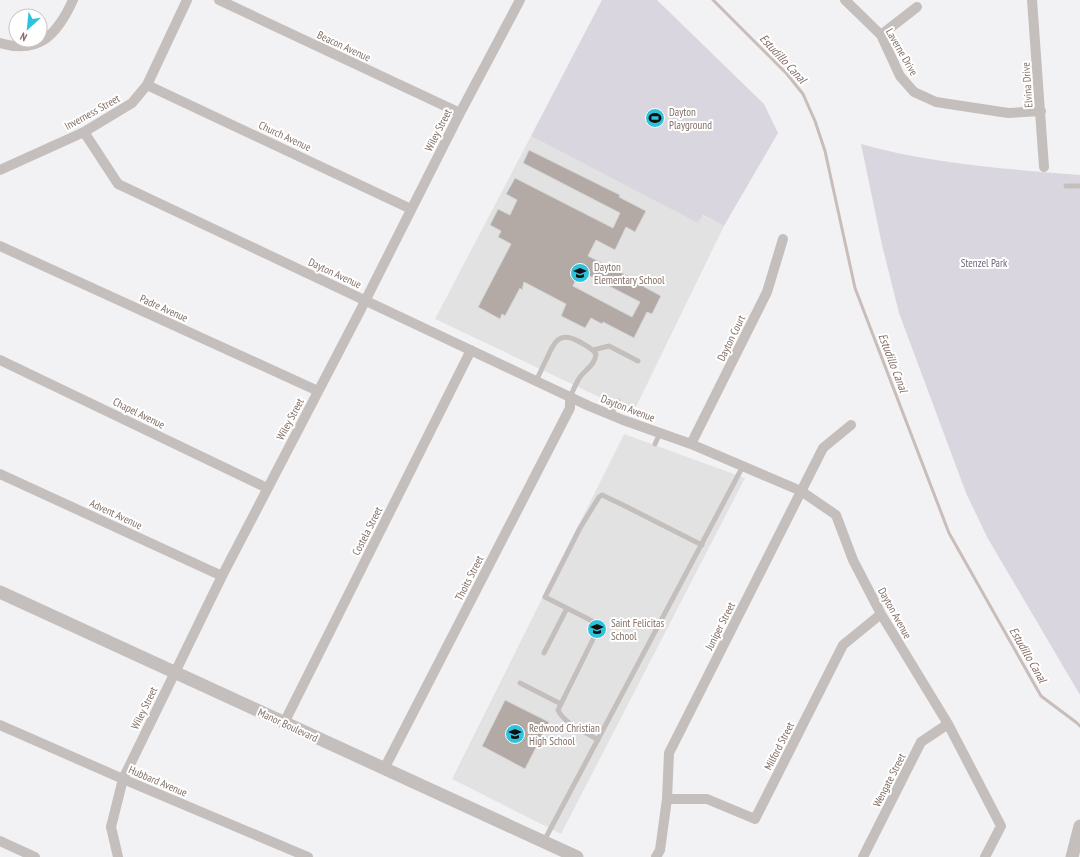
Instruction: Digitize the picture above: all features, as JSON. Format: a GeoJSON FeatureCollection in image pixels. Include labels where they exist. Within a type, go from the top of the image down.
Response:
{"type":"FeatureCollection","features":[{"type":"Feature","properties":{"kind":"street"},"geometry":{"type":"LineString","coordinates":[[0,43],[9,46],[21,47],[40,42],[52,34],[58,27],[73,0]]}},
{"type":"Feature","properties":{"kind":"street","name":"Inverness Street"},"geometry":{"type":"LineString","coordinates":[[0,170],[84,132],[132,103],[147,85],[187,0]]}},
{"type":"Feature","properties":{"kind":"street","name":"Beacon Avenue"},"geometry":{"type":"LineString","coordinates":[[219,0],[460,113]]}},
{"type":"Feature","properties":{"kind":"street","name":"Wiley Street"},"geometry":{"type":"LineString","coordinates":[[118,857],[111,827],[123,779],[222,576],[460,113],[520,0]]}},
{"type":"Feature","properties":{"kind":"street","name":"Laverne Drive"},"geometry":{"type":"LineString","coordinates":[[845,0],[881,35],[900,76],[914,92],[936,102],[1008,113],[1041,111]]}},
{"type":"Feature","properties":{"kind":"street","name":"Elvina Drive"},"geometry":{"type":"LineString","coordinates":[[1032,0],[1044,168]]}},
{"type":"Feature","properties":{"kind":"street"},"geometry":{"type":"LineString","coordinates":[[881,35],[917,7]]}},
{"type":"Feature","properties":{"kind":"street","name":"Church Avenue"},"geometry":{"type":"LineString","coordinates":[[147,85],[411,209]]}},
{"type":"Feature","properties":{"kind":"street","name":"Dayton Avenue"},"geometry":{"type":"LineString","coordinates":[[84,132],[118,184],[570,397],[611,415],[691,444],[801,491],[836,515],[853,560],[881,614],[948,724],[1001,826],[985,857]]}},
{"type":"Feature","properties":{"kind":"street","name":"Dayton Court"},"geometry":{"type":"LineString","coordinates":[[691,444],[767,292],[783,239]]}},
{"type":"Feature","properties":{"kind":"street","name":"Padre Avenue"},"geometry":{"type":"LineString","coordinates":[[0,246],[318,391]]}},
{"type":"Feature","properties":{"kind":"street","name":"Costela Street"},"geometry":{"type":"LineString","coordinates":[[284,723],[471,350]]}},
{"type":"Feature","properties":{"kind":"street","name":"Chapel Avenue"},"geometry":{"type":"LineString","coordinates":[[0,360],[267,488]]}},
{"type":"Feature","properties":{"kind":"street","name":"Thoits Street"},"geometry":{"type":"LineString","coordinates":[[384,769],[570,408],[570,397]]}},
{"type":"Feature","properties":{"kind":"street","name":"Juniper Street"},"geometry":{"type":"LineString","coordinates":[[656,857],[660,850],[667,799],[669,753],[823,448],[851,425]]}},
{"type":"Feature","properties":{"kind":"street","name":"Advent Avenue"},"geometry":{"type":"LineString","coordinates":[[0,474],[222,576]]}},
{"type":"Feature","properties":{"kind":"street","name":"Manor Boulevard"},"geometry":{"type":"LineString","coordinates":[[0,592],[577,857]]}},
{"type":"Feature","properties":{"kind":"street","name":"Milford Street"},"geometry":{"type":"LineString","coordinates":[[667,799],[707,799],[755,819],[843,645],[881,614]]}},
{"type":"Feature","properties":{"kind":"street","name":"Wengate Street"},"geometry":{"type":"LineString","coordinates":[[863,857],[921,742],[948,724]]}},
{"type":"Feature","properties":{"kind":"street","name":"Hubbard Avenue"},"geometry":{"type":"LineString","coordinates":[[0,725],[305,856]]}},
{"type":"Feature","properties":{"kind":"street"},"geometry":{"type":"LineString","coordinates":[[1072,857],[1080,826]]}},
{"type":"Feature","properties":{"kind":"street"},"geometry":{"type":"LineString","coordinates":[[0,841],[35,857]]}},
{"type":"Feature","properties":{"kind":"lane"},"geometry":{"type":"LineString","coordinates":[[1066,186],[1080,186]]}},
{"type":"Feature","properties":{"kind":"lane"},"geometry":{"type":"LineString","coordinates":[[536,381],[554,343],[560,338],[573,338],[593,350],[596,354],[590,368],[580,376],[570,397]]}},
{"type":"Feature","properties":{"kind":"lane"},"geometry":{"type":"LineString","coordinates":[[593,350],[608,346],[638,361]]}},
{"type":"Feature","properties":{"kind":"lane"},"geometry":{"type":"LineString","coordinates":[[611,415],[618,401]]}},
{"type":"Feature","properties":{"kind":"lane"},"geometry":{"type":"LineString","coordinates":[[655,444],[660,433]]}},
{"type":"Feature","properties":{"kind":"lane"},"geometry":{"type":"LineString","coordinates":[[544,842],[743,466]]}},
{"type":"Feature","properties":{"kind":"lane"},"geometry":{"type":"LineString","coordinates":[[598,740],[566,721],[560,715],[558,710],[600,624],[545,597],[580,528],[598,497],[602,495],[623,504],[702,545]]}},
{"type":"Feature","properties":{"kind":"lane"},"geometry":{"type":"LineString","coordinates":[[544,653],[567,608]]}},
{"type":"Feature","properties":{"kind":"lane"},"geometry":{"type":"LineString","coordinates":[[520,683],[561,704]]}},
{"type":"Feature","properties":{"kind":"shaded area","name":"Dayton Elementary School"},"geometry":{"type":"Polygon","coordinates":[[[531,136],[698,222],[702,215],[724,226],[633,413],[435,319],[531,136]]]}},
{"type":"Feature","properties":{"kind":"shaded area","name":"Saint Felicitas School"},"geometry":{"type":"Polygon","coordinates":[[[624,434],[745,478],[561,834],[452,779],[624,434]]]}},
{"type":"Feature","properties":{"kind":"green space","name":"Dayton Playground"},"geometry":{"type":"Polygon","coordinates":[[[602,0],[657,0],[764,104],[778,133],[724,226],[703,215],[698,223],[531,136],[602,0]]]}},
{"type":"Feature","properties":{"kind":"green space","name":"Stenzel Park"},"geometry":{"type":"Polygon","coordinates":[[[861,144],[888,151],[970,165],[1080,175],[1080,695],[987,537],[966,493],[899,313],[882,245],[861,144]]]}},
{"type":"Feature","properties":{"kind":"building"},"geometry":{"type":"Polygon","coordinates":[[[529,150],[620,195],[619,197],[646,211],[635,232],[626,227],[615,250],[596,240],[588,256],[640,282],[639,284],[661,296],[652,314],[647,312],[634,338],[603,322],[602,324],[591,318],[585,328],[561,316],[566,304],[524,282],[522,290],[520,288],[505,316],[502,314],[500,319],[478,307],[511,244],[498,237],[501,231],[490,225],[498,209],[510,215],[517,200],[506,194],[515,178],[613,228],[620,213],[523,163],[529,150]],[[580,271],[573,286],[632,317],[640,302],[580,271]]]}},
{"type":"Feature","properties":{"kind":"building","name":"Redwood Christian High School"},"geometry":{"type":"Polygon","coordinates":[[[505,700],[549,722],[525,769],[482,746],[505,700]]]}},
{"type":"Feature","properties":{"kind":"waterway","name":"Estudillo Canal"},"geometry":{"type":"LineString","coordinates":[[713,0],[787,74],[803,94],[815,121],[825,151],[855,288],[949,533],[1041,696],[1080,726]]}},
{"type":"Feature","properties":{"kind":"place","name":"Dayton Playground"},"geometry":{"type":"Point","coordinates":[655,118]}},
{"type":"Feature","properties":{"kind":"place","name":"Dayton Elementary School"},"geometry":{"type":"Point","coordinates":[580,273]}},
{"type":"Feature","properties":{"kind":"place","name":"Saint Felicitas School"},"geometry":{"type":"Point","coordinates":[597,629]}},
{"type":"Feature","properties":{"kind":"place","name":"Redwood Christian High School"},"geometry":{"type":"Point","coordinates":[515,734]}}]}
